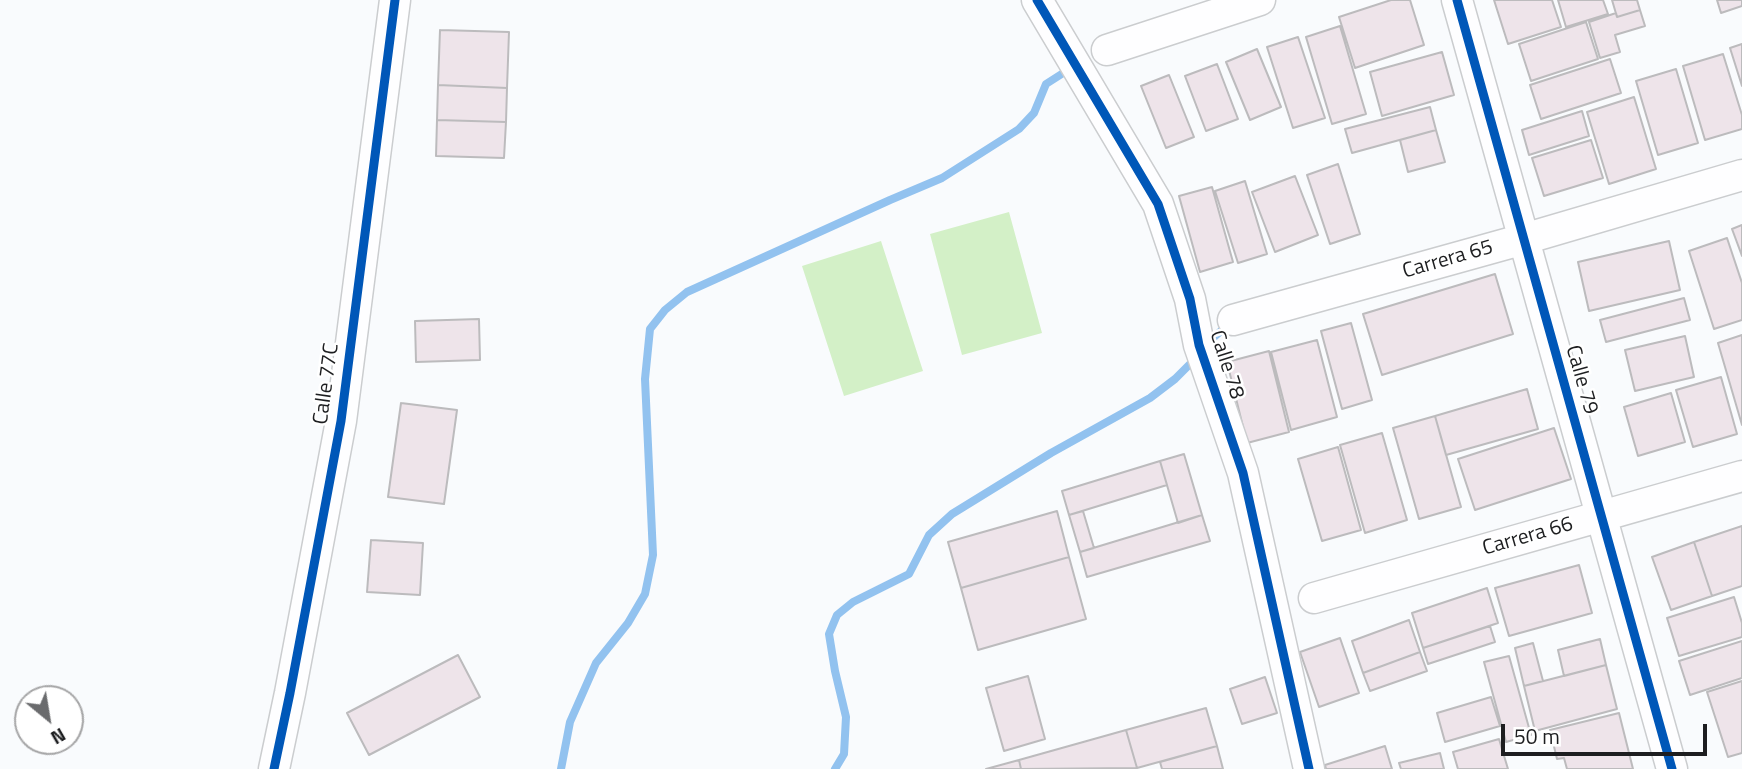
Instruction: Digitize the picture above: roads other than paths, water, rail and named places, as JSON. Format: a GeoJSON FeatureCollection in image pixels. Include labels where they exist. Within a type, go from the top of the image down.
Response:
{"type":"FeatureCollection","features":[{"type":"Feature","properties":{"kind":"street","name":"Calle 77C"},"geometry":{"type":"LineString","coordinates":[[274,769],[341,421],[395,0]]}},
{"type":"Feature","properties":{"kind":"street","name":"Calle 78"},"geometry":{"type":"LineString","coordinates":[[1037,0],[1158,204],[1190,299],[1199,345],[1243,473],[1309,769]]}},
{"type":"Feature","properties":{"kind":"street"},"geometry":{"type":"LineString","coordinates":[[1107,50],[1261,0]]}},
{"type":"Feature","properties":{"kind":"street","name":"Calle 79"},"geometry":{"type":"LineString","coordinates":[[1457,0],[1672,769]]}},
{"type":"Feature","properties":{"kind":"street","name":"Carrera 65"},"geometry":{"type":"LineString","coordinates":[[1233,320],[1742,175]]}},
{"type":"Feature","properties":{"kind":"street","name":"Carrera 66"},"geometry":{"type":"LineString","coordinates":[[1314,598],[1742,476]]}},
{"type":"Feature","properties":{"kind":"waterway"},"geometry":{"type":"LineString","coordinates":[[561,769],[570,722],[596,663],[628,623],[645,594],[653,555],[645,379],[650,329],[665,310],[687,292],[942,178],[1019,129],[1034,113],[1046,84],[1071,68]]}},
{"type":"Feature","properties":{"kind":"waterway"},"geometry":{"type":"LineString","coordinates":[[1208,345],[1229,324]]}},
{"type":"Feature","properties":{"kind":"waterway"},"geometry":{"type":"LineString","coordinates":[[835,769],[844,754],[846,717],[829,634],[837,615],[853,602],[909,574],[929,535],[952,514],[1051,453],[1150,398],[1175,379],[1197,357]]}}]}
